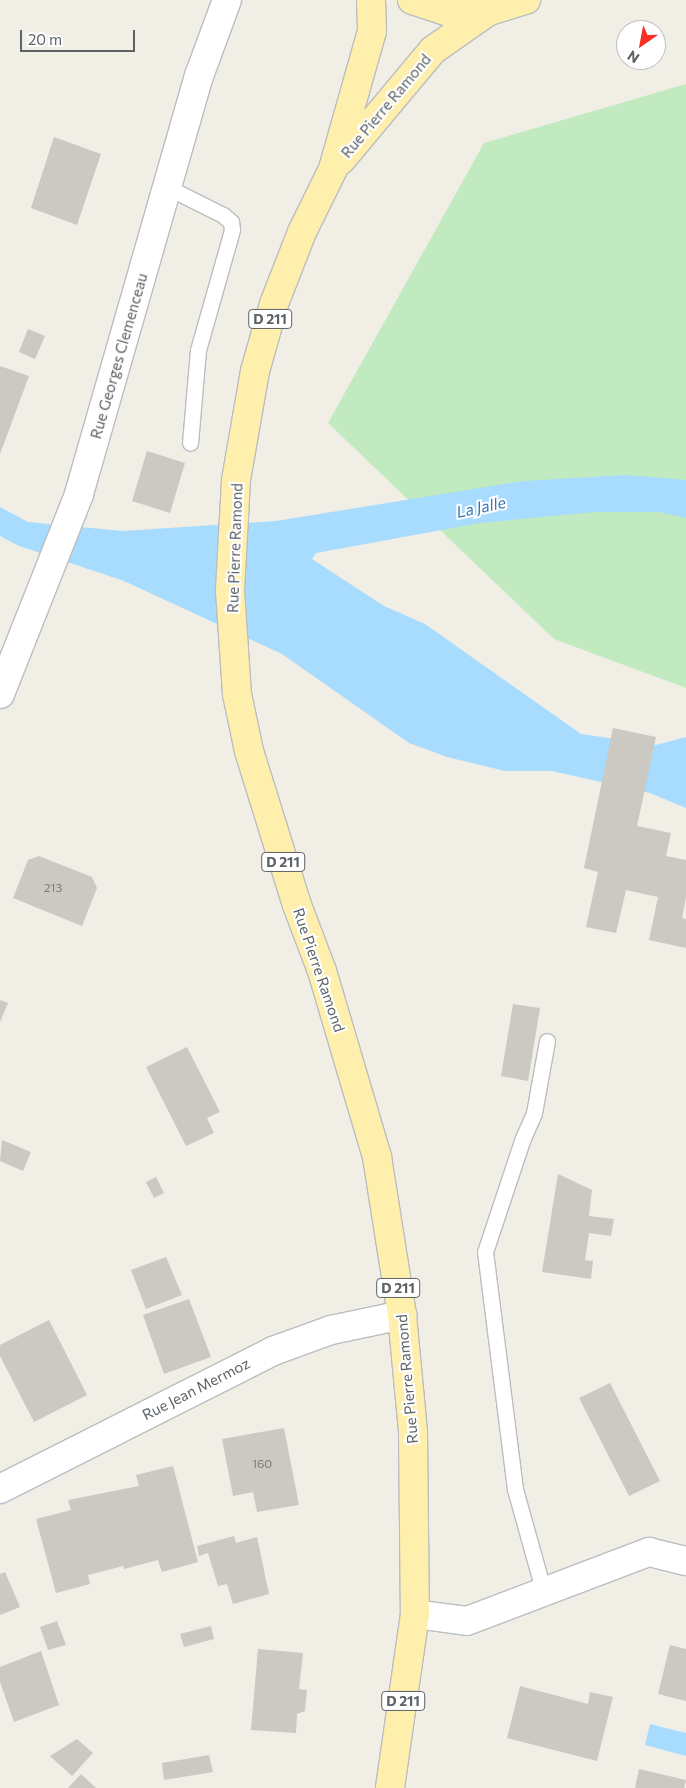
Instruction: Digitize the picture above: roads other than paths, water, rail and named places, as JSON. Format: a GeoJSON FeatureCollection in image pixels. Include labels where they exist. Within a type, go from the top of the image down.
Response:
{"type":"FeatureCollection","features":[{"type":"Feature","properties":{"kind":"main road","name":"Rue Pierre Ramond"},"geometry":{"type":"LineString","coordinates":[[371,0],[372,31],[334,169],[302,232],[274,304],[255,372],[236,480],[230,591],[237,694],[249,751],[297,905],[322,971],[377,1157],[402,1315],[413,1432],[415,1614],[390,1788]]}},
{"type":"Feature","properties":{"kind":"main road"},"geometry":{"type":"LineString","coordinates":[[412,0],[446,11],[489,11],[526,0]]}},
{"type":"Feature","properties":{"kind":"main road","name":"Rue Pierre Ramond"},"geometry":{"type":"LineString","coordinates":[[334,169],[433,50],[489,11]]}},
{"type":"Feature","properties":{"kind":"street","name":"Rue Georges Clemenceau"},"geometry":{"type":"LineString","coordinates":[[0,694],[79,494],[200,76],[229,4]]}},
{"type":"Feature","properties":{"kind":"street","name":"Rue Jean Mermoz"},"geometry":{"type":"LineString","coordinates":[[0,1488],[273,1351],[331,1330],[402,1315]]}},
{"type":"Feature","properties":{"kind":"street"},"geometry":{"type":"LineString","coordinates":[[415,1614],[467,1621],[649,1552],[686,1561]]}},
{"type":"Feature","properties":{"kind":"lane"},"geometry":{"type":"LineString","coordinates":[[168,188],[224,215],[231,222],[232,230],[198,350],[190,443]]}},
{"type":"Feature","properties":{"kind":"lane"},"geometry":{"type":"LineString","coordinates":[[544,1593],[515,1489],[485,1252],[523,1138],[534,1113],[548,1041]]}},
{"type":"Feature","properties":{"kind":"water","name":"La Jalle"},"geometry":{"type":"Polygon","coordinates":[[[627,475],[686,480],[686,518],[659,512],[595,512],[480,523],[316,553],[312,559],[384,606],[425,624],[581,734],[656,745],[686,737],[686,808],[650,793],[552,771],[505,771],[447,757],[409,743],[282,654],[124,581],[19,546],[0,536],[0,507],[28,522],[123,531],[276,521],[523,481],[627,475]]]}},
{"type":"Feature","properties":{"kind":"water"},"geometry":{"type":"Polygon","coordinates":[[[650,1724],[686,1733],[686,1756],[645,1745],[650,1724]]]}}]}
